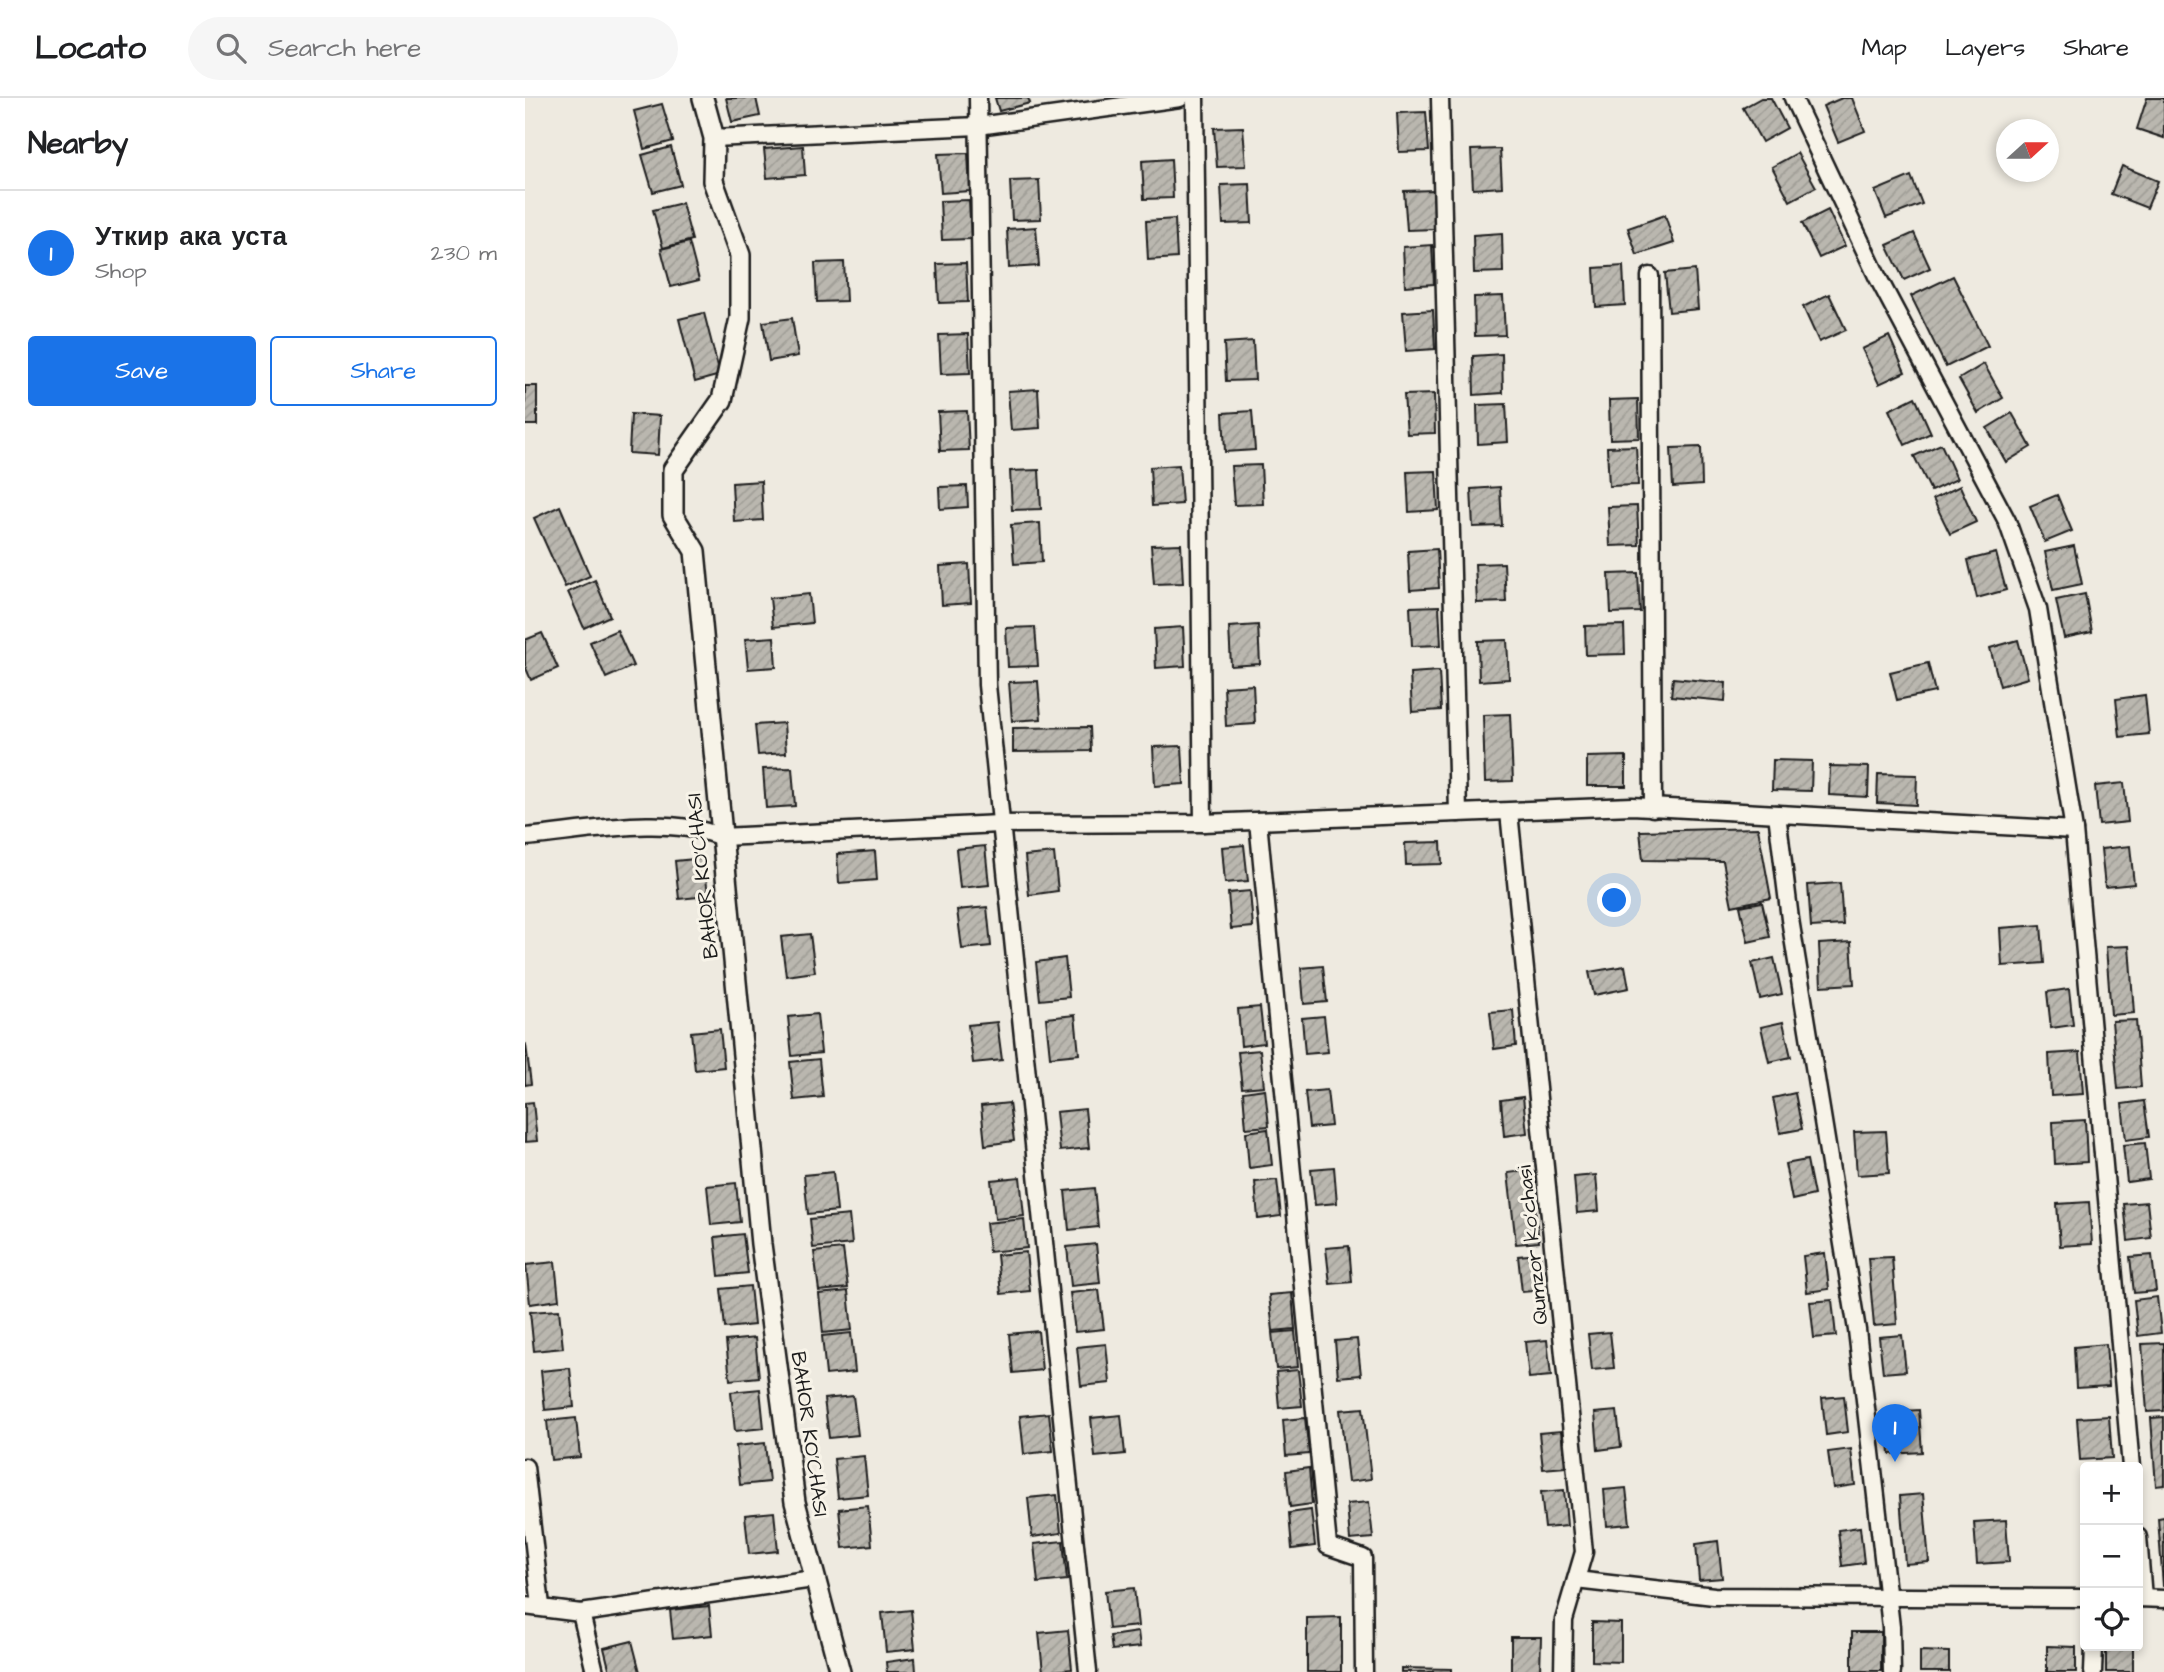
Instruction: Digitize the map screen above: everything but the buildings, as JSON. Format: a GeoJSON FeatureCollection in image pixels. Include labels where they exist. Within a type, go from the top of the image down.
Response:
{"type":"FeatureCollection","features":[{"type":"Feature","properties":{"kind":"street","name":"BAHOR KO'CHASI"},"geometry":{"type":"LineString","coordinates":[[703,98],[715,138],[713,181],[740,255],[740,318],[722,400],[673,470],[673,515],[695,551],[761,1244],[795,1502],[813,1579],[840,1672]]}},
{"type":"Feature","properties":{"kind":"street"},"geometry":{"type":"LineString","coordinates":[[978,98],[987,685],[1088,1672]]}},
{"type":"Feature","properties":{"kind":"street"},"geometry":{"type":"LineString","coordinates":[[715,138],[978,126],[1180,98]]}},
{"type":"Feature","properties":{"kind":"street"},"geometry":{"type":"LineString","coordinates":[[1195,98],[1203,823]]}},
{"type":"Feature","properties":{"kind":"street"},"geometry":{"type":"LineString","coordinates":[[1440,98],[1458,813]]}},
{"type":"Feature","properties":{"kind":"street"},"geometry":{"type":"LineString","coordinates":[[1793,98],[1877,276],[2007,521],[2038,609],[2074,830],[2131,1462]]}},
{"type":"Feature","properties":{"kind":"street"},"geometry":{"type":"LineString","coordinates":[[1650,276],[1653,808]]}},
{"type":"Feature","properties":{"kind":"street"},"geometry":{"type":"LineString","coordinates":[[525,837],[669,825],[699,827],[721,837],[1000,824],[1203,823],[1653,808],[2074,830]]}},
{"type":"Feature","properties":{"kind":"street","name":"Qumzor ko'chasi"},"geometry":{"type":"LineString","coordinates":[[1509,812],[1584,1552],[1564,1620],[1563,1672]]}},
{"type":"Feature","properties":{"kind":"street"},"geometry":{"type":"LineString","coordinates":[[1777,814],[1793,932],[1857,1330],[1888,1596],[1892,1672]]}},
{"type":"Feature","properties":{"kind":"street"},"geometry":{"type":"LineString","coordinates":[[1258,821],[1328,1546],[1363,1558],[1364,1672]]}},
{"type":"Feature","properties":{"kind":"street"},"geometry":{"type":"LineString","coordinates":[[525,1467],[533,1606],[581,1613],[813,1579]]}},
{"type":"Feature","properties":{"kind":"street"},"geometry":{"type":"LineString","coordinates":[[1576,1580],[1714,1595],[2080,1598]]}},
{"type":"Feature","properties":{"kind":"street"},"geometry":{"type":"LineString","coordinates":[[2143,1598],[2164,1599]]}},
{"type":"Feature","properties":{"kind":"street"},"geometry":{"type":"LineString","coordinates":[[581,1613],[595,1672]]}},
{"type":"Feature","properties":{"kind":"street"},"geometry":{"type":"LineString","coordinates":[[2094,1651],[2094,1672]]}},
{"type":"Feature","properties":{"kind":"place","name":"Уткир ака уста"},"geometry":{"type":"Point","coordinates":[1895,1462]}}]}
